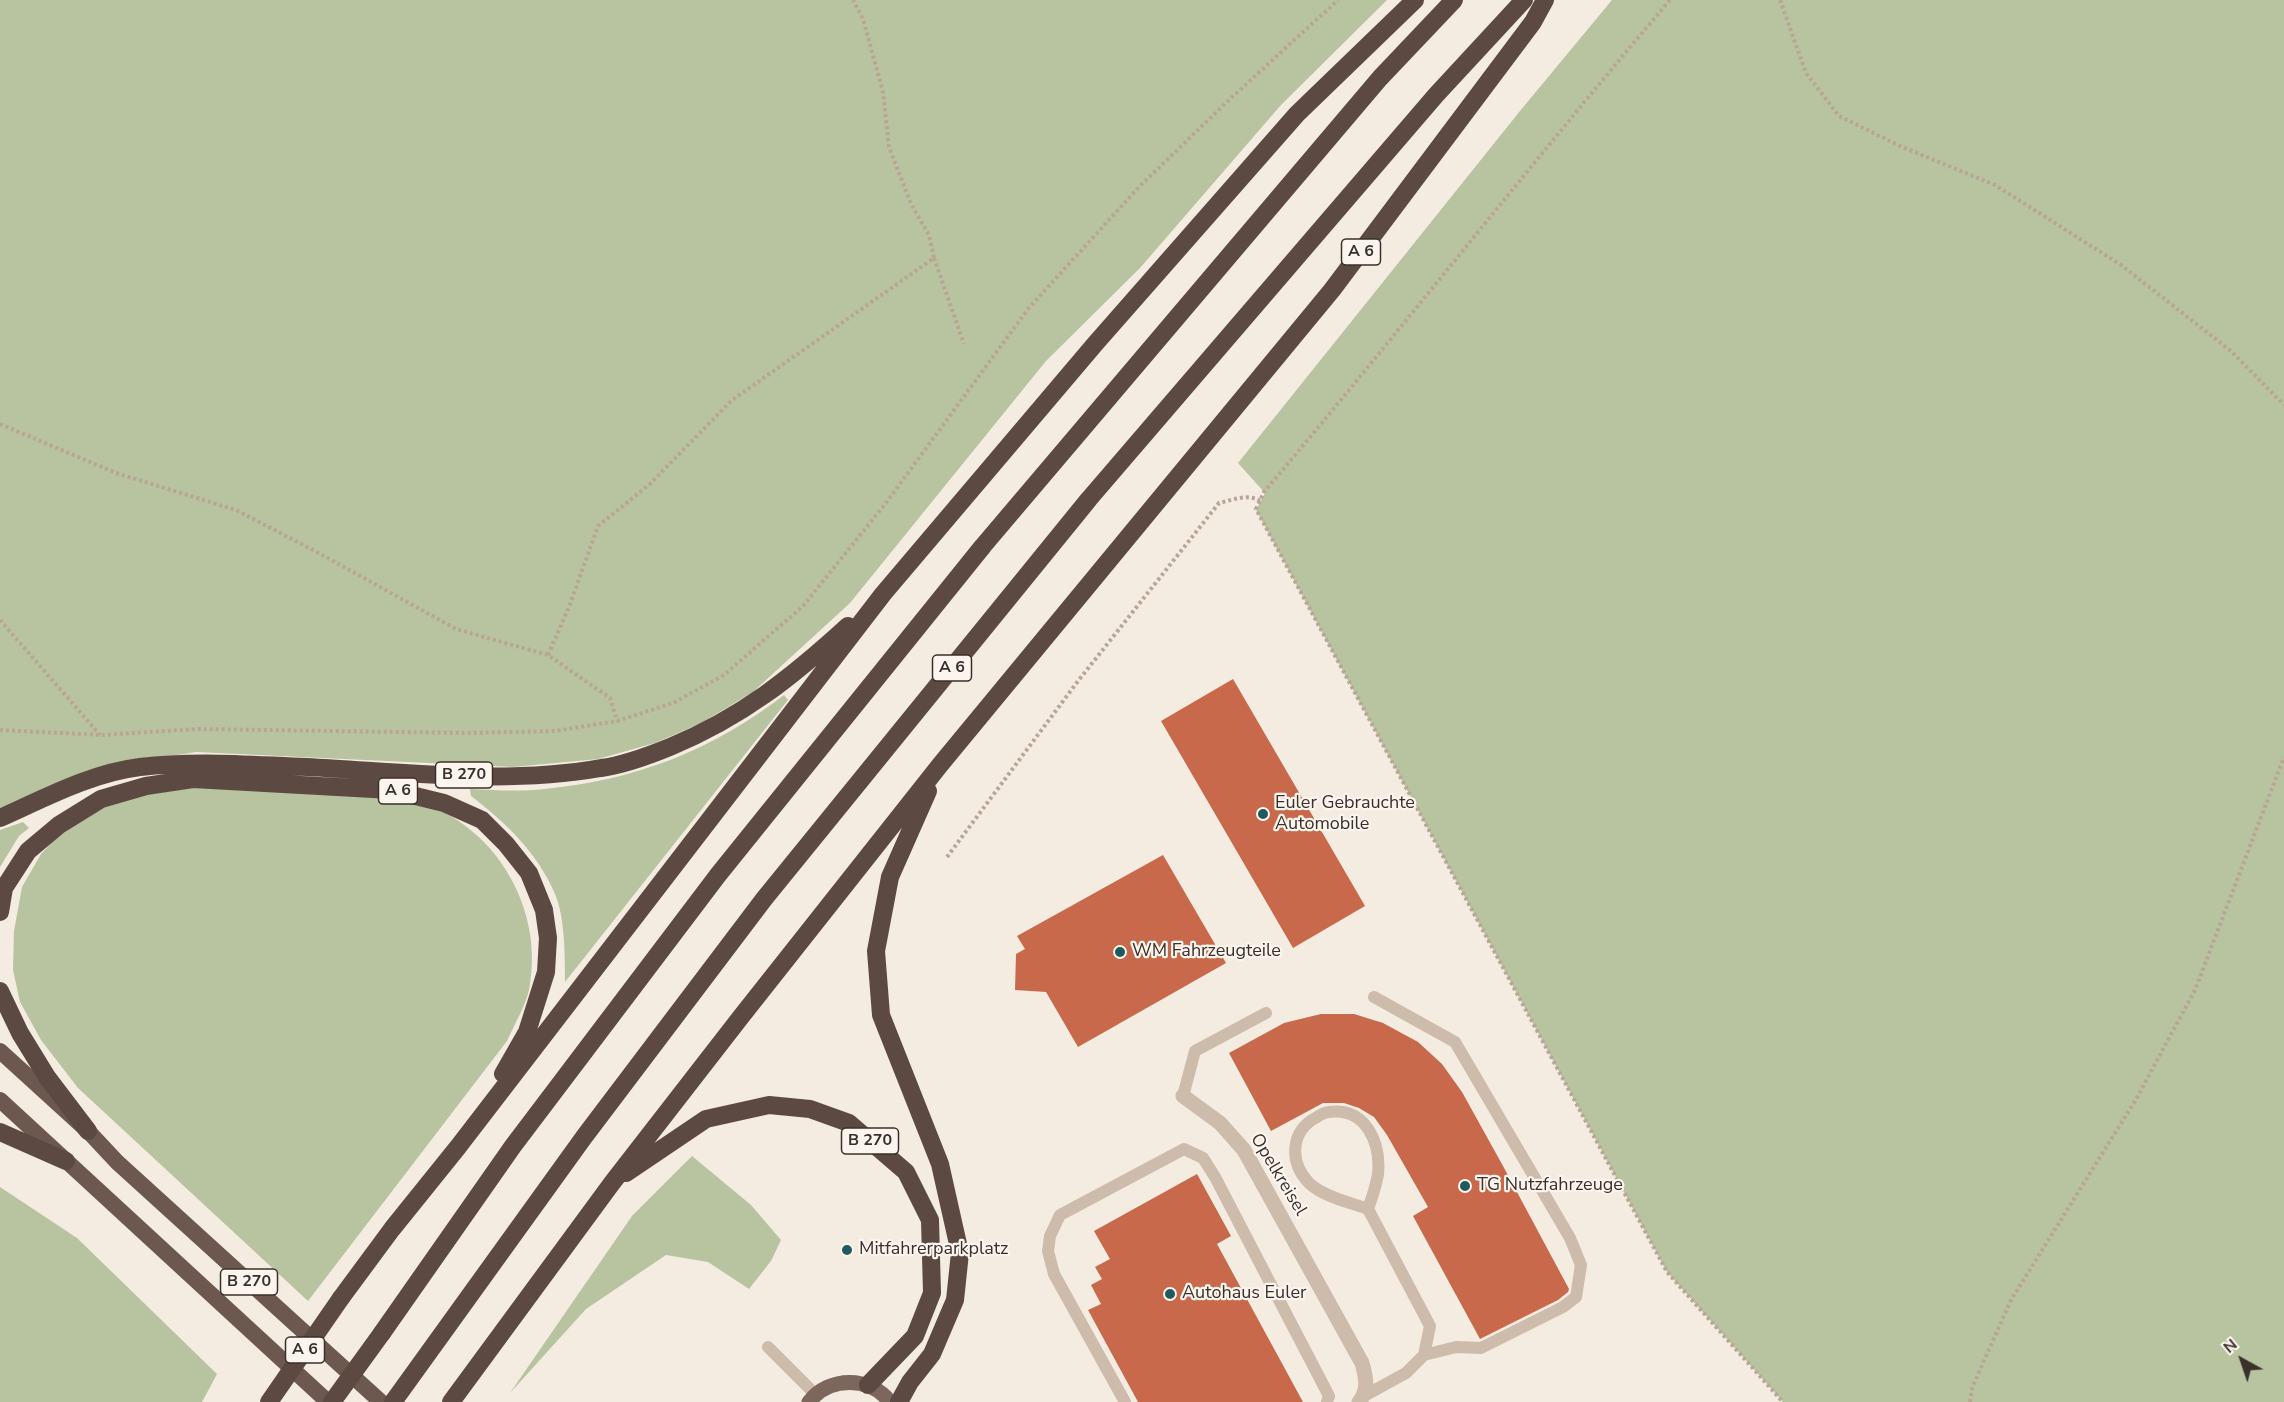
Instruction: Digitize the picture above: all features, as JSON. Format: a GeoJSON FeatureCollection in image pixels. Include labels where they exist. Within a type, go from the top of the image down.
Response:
{"type":"FeatureCollection","features":[{"type":"Feature","properties":{"kind":"highway"},"geometry":{"type":"LineString","coordinates":[[458,1147],[883,594],[1087,353],[1297,114],[1415,0]]}},
{"type":"Feature","properties":{"kind":"highway"},"geometry":{"type":"LineString","coordinates":[[330,1402],[382,1333],[513,1146],[718,875],[960,573],[1380,78],[1454,0]]}},
{"type":"Feature","properties":{"kind":"highway","name":"A 6"},"geometry":{"type":"LineString","coordinates":[[393,1402],[584,1137],[764,899],[1089,499],[1436,95],[1524,0]]}},
{"type":"Feature","properties":{"kind":"highway","name":"A 6"},"geometry":{"type":"LineString","coordinates":[[612,1183],[940,765],[1332,290],[1533,22],[1545,0]]}},
{"type":"Feature","properties":{"kind":"highway","name":"B 270"},"geometry":{"type":"LineString","coordinates":[[0,818],[100,776],[138,767],[195,762],[513,777],[602,768],[646,756],[706,732],[759,700],[814,657],[883,594]]}},
{"type":"Feature","properties":{"kind":"highway","name":"A 6"},"geometry":{"type":"LineString","coordinates":[[899,1402],[910,1382],[932,1354],[955,1300],[960,1253],[940,1164],[881,1015],[876,951],[890,877],[940,765]]}},
{"type":"Feature","properties":{"kind":"highway","name":"A 6"},"geometry":{"type":"LineString","coordinates":[[0,912],[4,888],[28,851],[59,825],[101,799],[146,786],[193,779],[391,790],[444,803],[482,820],[506,843],[529,873],[545,920],[548,938],[546,972],[527,1032],[458,1147],[392,1229],[268,1402]]}},
{"type":"Feature","properties":{"kind":"highway"},"geometry":{"type":"LineString","coordinates":[[0,991],[20,1033],[42,1069],[88,1131]]}},
{"type":"Feature","properties":{"kind":"highway","name":"B 270"},"geometry":{"type":"LineString","coordinates":[[0,1051],[88,1131],[117,1162],[381,1402]]}},
{"type":"Feature","properties":{"kind":"highway","name":"B 270"},"geometry":{"type":"LineString","coordinates":[[0,1100],[330,1402]]}},
{"type":"Feature","properties":{"kind":"highway","name":"B 270"},"geometry":{"type":"LineString","coordinates":[[612,1183],[706,1119],[769,1105],[810,1109],[849,1123],[906,1172],[930,1220],[932,1293],[915,1336],[868,1385]]}},
{"type":"Feature","properties":{"kind":"highway","name":"B 270"},"geometry":{"type":"LineString","coordinates":[[0,1132],[66,1161]]}},
{"type":"Feature","properties":{"kind":"highway"},"geometry":{"type":"LineString","coordinates":[[453,1400],[612,1183]]}},
{"type":"Feature","properties":{"kind":"main road"},"geometry":{"type":"LineString","coordinates":[[812,1398],[832,1385],[850,1382],[868,1385],[879,1391],[890,1402]]}},
{"type":"Feature","properties":{"kind":"street","name":"Opelkreisel"},"geometry":{"type":"LineString","coordinates":[[1183,1096],[1220,1123],[1244,1150],[1362,1363],[1367,1379],[1362,1399]]}},
{"type":"Feature","properties":{"kind":"lane"},"geometry":{"type":"LineString","coordinates":[[1362,1399],[1406,1373],[1424,1355],[1456,1347],[1481,1348],[1563,1308],[1576,1297],[1581,1265],[1570,1238],[1455,1042],[1374,997]]}},
{"type":"Feature","properties":{"kind":"lane","name":"Opelkreisel"},"geometry":{"type":"LineString","coordinates":[[1183,1096],[1195,1051],[1266,1013]]}},
{"type":"Feature","properties":{"kind":"lane"},"geometry":{"type":"LineString","coordinates":[[1368,1209],[1378,1175],[1373,1135],[1361,1119],[1345,1112],[1328,1112],[1308,1122],[1298,1135],[1294,1148],[1298,1169],[1310,1184],[1331,1196],[1368,1209],[1430,1326],[1424,1355]]}},
{"type":"Feature","properties":{"kind":"lane"},"geometry":{"type":"LineString","coordinates":[[1125,1402],[1054,1274],[1048,1251],[1050,1236],[1060,1215],[1184,1149],[1203,1158],[1215,1177],[1329,1396],[1327,1402]]}},
{"type":"Feature","properties":{"kind":"lane"},"geometry":{"type":"LineString","coordinates":[[768,1347],[812,1398]]}},
{"type":"Feature","properties":{"kind":"path"},"geometry":{"type":"LineString","coordinates":[[853,0],[863,19],[883,92],[889,147],[910,204],[929,236],[934,258],[964,344]]}},
{"type":"Feature","properties":{"kind":"path"},"geometry":{"type":"LineString","coordinates":[[0,730],[100,735],[198,729],[468,733],[555,731],[617,720],[673,703],[724,675],[803,606],[885,503],[1028,309],[1139,187],[1230,99],[1338,0]]}},
{"type":"Feature","properties":{"kind":"path"},"geometry":{"type":"LineString","coordinates":[[1670,0],[1596,87],[1365,373],[1264,492],[1256,509],[1667,1272],[1783,1402]]}},
{"type":"Feature","properties":{"kind":"path"},"geometry":{"type":"LineString","coordinates":[[1780,0],[1806,73],[1839,116],[1900,146],[1995,185],[2121,265],[2231,351],[2284,405]]}},
{"type":"Feature","properties":{"kind":"path"},"geometry":{"type":"LineString","coordinates":[[548,655],[569,607],[598,526],[650,484],[731,401],[934,258]]}},
{"type":"Feature","properties":{"kind":"path"},"geometry":{"type":"LineString","coordinates":[[0,424],[116,473],[236,510],[456,629],[548,655],[610,698],[617,720]]}},
{"type":"Feature","properties":{"kind":"path"},"geometry":{"type":"LineString","coordinates":[[947,857],[1078,681],[1219,503],[1241,497],[1253,497],[1260,501]]}},
{"type":"Feature","properties":{"kind":"path"},"geometry":{"type":"LineString","coordinates":[[0,620],[100,735]]}},
{"type":"Feature","properties":{"kind":"path"},"geometry":{"type":"LineString","coordinates":[[1970,1402],[1972,1388],[2010,1300],[2135,1101],[2195,990],[2284,757]]}},
{"type":"Feature","properties":{"kind":"green space"},"geometry":{"type":"Polygon","coordinates":[[[0,0],[1387,0],[1281,105],[1140,268],[1046,361],[850,603],[753,692],[701,723],[655,743],[598,759],[513,767],[196,752],[127,763],[0,810],[0,0]]]}},
{"type":"Feature","properties":{"kind":"green space"},"geometry":{"type":"Polygon","coordinates":[[[1612,0],[2284,0],[2284,1402],[1783,1402],[1667,1272],[1256,510],[1265,493],[1238,463],[1520,111],[1612,0]]]}},
{"type":"Feature","properties":{"kind":"green space"},"geometry":{"type":"Polygon","coordinates":[[[784,695],[788,700],[565,982],[561,914],[548,879],[519,839],[471,796],[470,789],[517,791],[544,789],[578,785],[641,770],[671,760],[729,732],[784,695]]]}},
{"type":"Feature","properties":{"kind":"green space"},"geometry":{"type":"Polygon","coordinates":[[[206,785],[389,798],[423,803],[433,807],[458,820],[480,838],[498,859],[513,882],[524,907],[530,934],[532,962],[529,990],[507,1041],[308,1301],[78,1088],[41,1040],[20,1002],[13,970],[14,931],[22,887],[41,854],[57,837],[103,806],[127,798],[206,785]]]}},
{"type":"Feature","properties":{"kind":"green space"},"geometry":{"type":"Polygon","coordinates":[[[23,822],[29,828],[19,836],[0,867],[0,830],[23,822]]]}},
{"type":"Feature","properties":{"kind":"green space"},"geometry":{"type":"Polygon","coordinates":[[[692,1156],[751,1205],[781,1240],[771,1261],[749,1289],[708,1262],[666,1255],[586,1309],[510,1393],[632,1216],[692,1156]]]}},
{"type":"Feature","properties":{"kind":"green space"},"geometry":{"type":"Polygon","coordinates":[[[0,1187],[77,1238],[217,1374],[202,1402],[0,1402],[0,1187]]]}},
{"type":"Feature","properties":{"kind":"building","name":"Euler Gebrauchte Automobile"},"geometry":{"type":"Polygon","coordinates":[[[1233,679],[1365,906],[1293,948],[1161,721],[1233,679]]]}},
{"type":"Feature","properties":{"kind":"building","name":"WM Fahrzeugteile"},"geometry":{"type":"Polygon","coordinates":[[[1163,855],[1226,963],[1078,1047],[1046,992],[1015,990],[1016,954],[1025,949],[1017,936],[1163,855]]]}},
{"type":"Feature","properties":{"kind":"building","name":"TG Nutzfahrzeuge"},"geometry":{"type":"Polygon","coordinates":[[[1321,1014],[1354,1014],[1383,1023],[1418,1042],[1442,1064],[1462,1092],[1503,1166],[1569,1289],[1568,1292],[1558,1300],[1480,1339],[1413,1216],[1428,1207],[1387,1135],[1374,1117],[1359,1108],[1344,1103],[1323,1103],[1271,1131],[1229,1053],[1284,1023],[1321,1014]]]}},
{"type":"Feature","properties":{"kind":"building","name":"Autohaus Euler"},"geometry":{"type":"Polygon","coordinates":[[[1197,1174],[1231,1236],[1217,1244],[1303,1402],[1138,1402],[1088,1310],[1101,1304],[1091,1285],[1102,1279],[1095,1267],[1110,1259],[1094,1231],[1197,1174]]]}},
{"type":"Feature","properties":{"kind":"place","name":"Euler Gebrauchte Automobile"},"geometry":{"type":"Point","coordinates":[1263,814]}},
{"type":"Feature","properties":{"kind":"place","name":"WM Fahrzeugteile"},"geometry":{"type":"Point","coordinates":[1120,952]}},
{"type":"Feature","properties":{"kind":"place","name":"TG Nutzfahrzeuge"},"geometry":{"type":"Point","coordinates":[1465,1186]}},
{"type":"Feature","properties":{"kind":"place","name":"Mitfahrerparkplatz"},"geometry":{"type":"Point","coordinates":[847,1250]}},
{"type":"Feature","properties":{"kind":"place","name":"Autohaus Euler"},"geometry":{"type":"Point","coordinates":[1170,1294]}}]}
